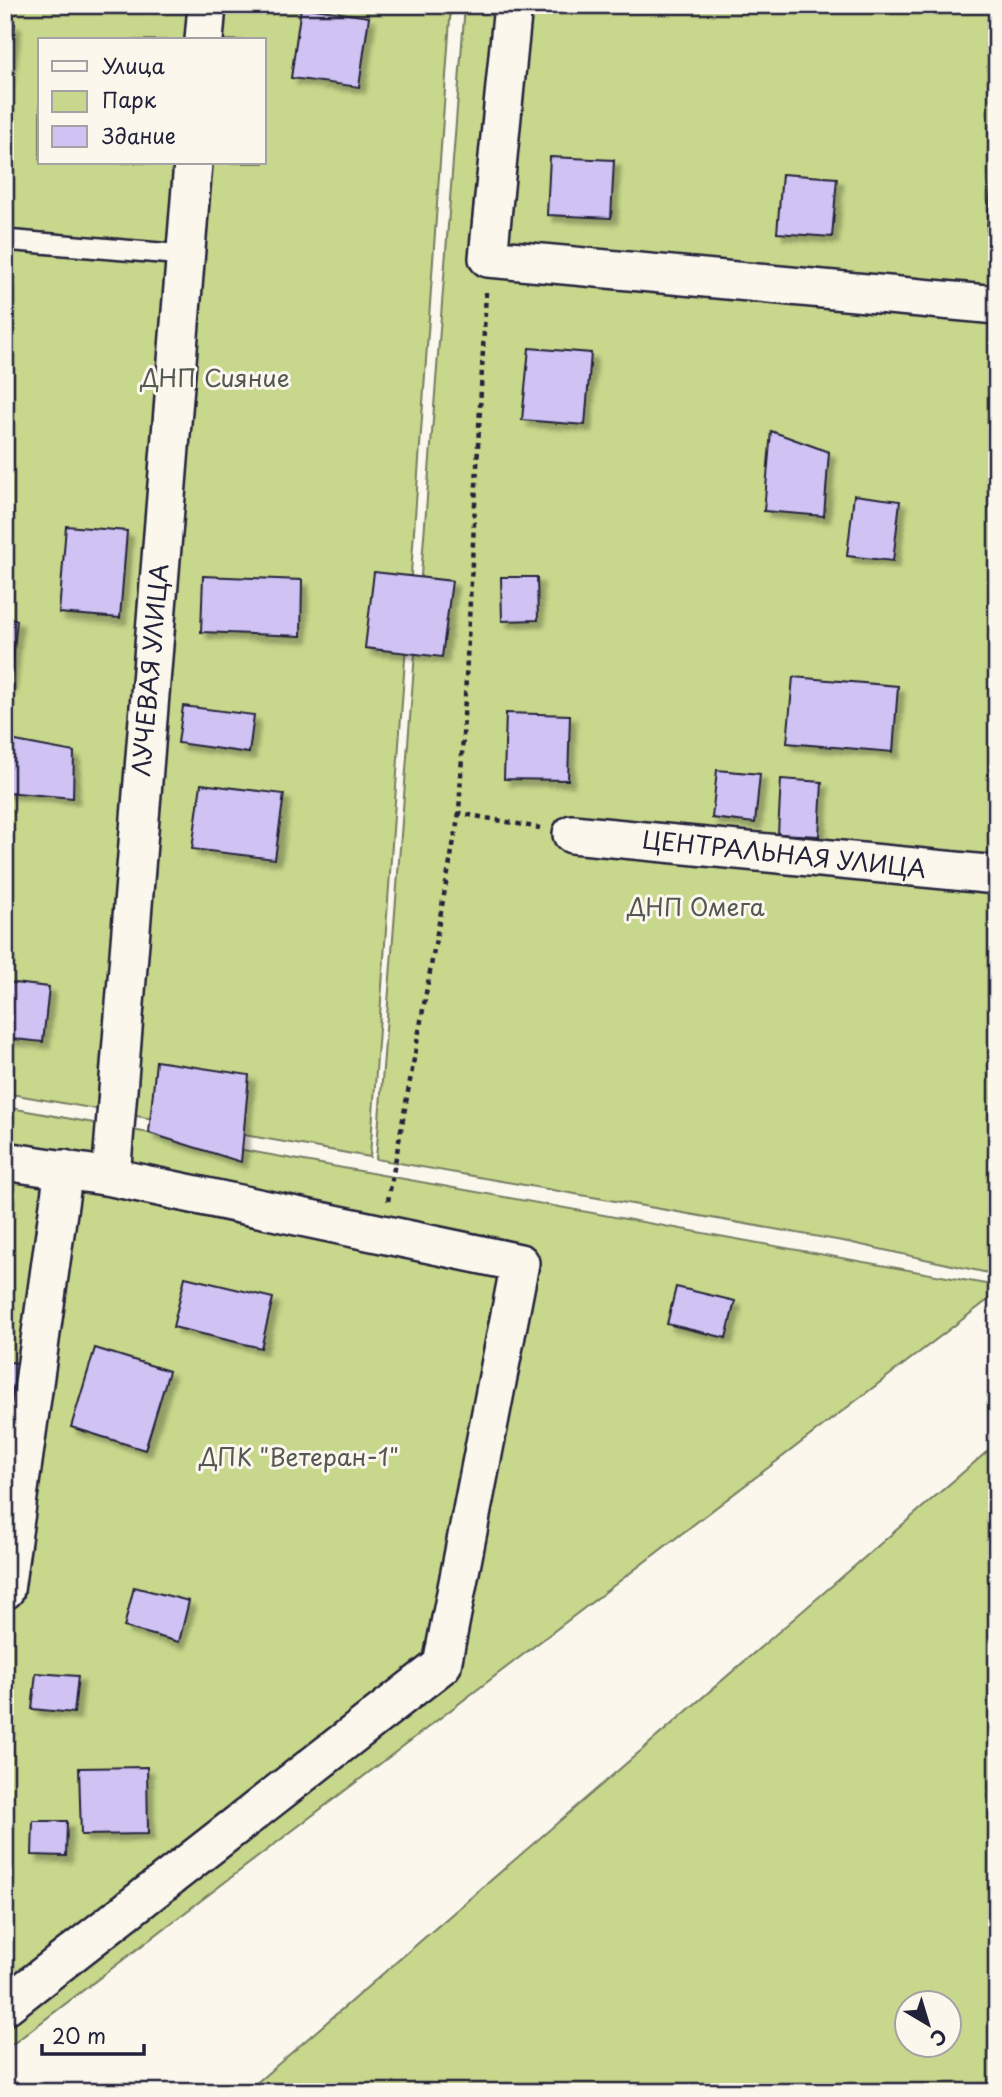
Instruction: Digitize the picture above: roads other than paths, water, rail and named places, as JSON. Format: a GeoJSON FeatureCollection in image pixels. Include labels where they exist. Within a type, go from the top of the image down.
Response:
{"type":"FeatureCollection","features":[{"type":"Feature","properties":{"kind":"street"},"geometry":{"type":"LineString","coordinates":[[204,38],[207,5]]}},
{"type":"Feature","properties":{"kind":"street"},"geometry":{"type":"LineString","coordinates":[[513,5],[488,258],[997,305]]}},
{"type":"Feature","properties":{"kind":"street","name":"ЛУЧЕВАЯ УЛИЦА"},"geometry":{"type":"LineString","coordinates":[[111,1177],[193,164]]}},
{"type":"Feature","properties":{"kind":"street","name":"ЦЕНТРАЛЬНАЯ УЛИЦА"},"geometry":{"type":"LineString","coordinates":[[572,834],[997,875]]}},
{"type":"Feature","properties":{"kind":"street"},"geometry":{"type":"LineString","coordinates":[[5,1161],[111,1177],[520,1263],[442,1665],[5,2006]]}},
{"type":"Feature","properties":{"kind":"street"},"geometry":{"type":"LineString","coordinates":[[5,1590],[64,1169]]}},
{"type":"Feature","properties":{"kind":"lane"},"geometry":{"type":"LineString","coordinates":[[5,240],[184,254]]}},
{"type":"Feature","properties":{"kind":"park label","name":"ДНП Сияние"},"geometry":{"type":"Point","coordinates":[215,379]}},
{"type":"Feature","properties":{"kind":"park label","name":"ДНП Омега"},"geometry":{"type":"Point","coordinates":[696,908]}},
{"type":"Feature","properties":{"kind":"park label","name":"ДПК \"Ветеран-1\""},"geometry":{"type":"Point","coordinates":[299,1458]}}]}
